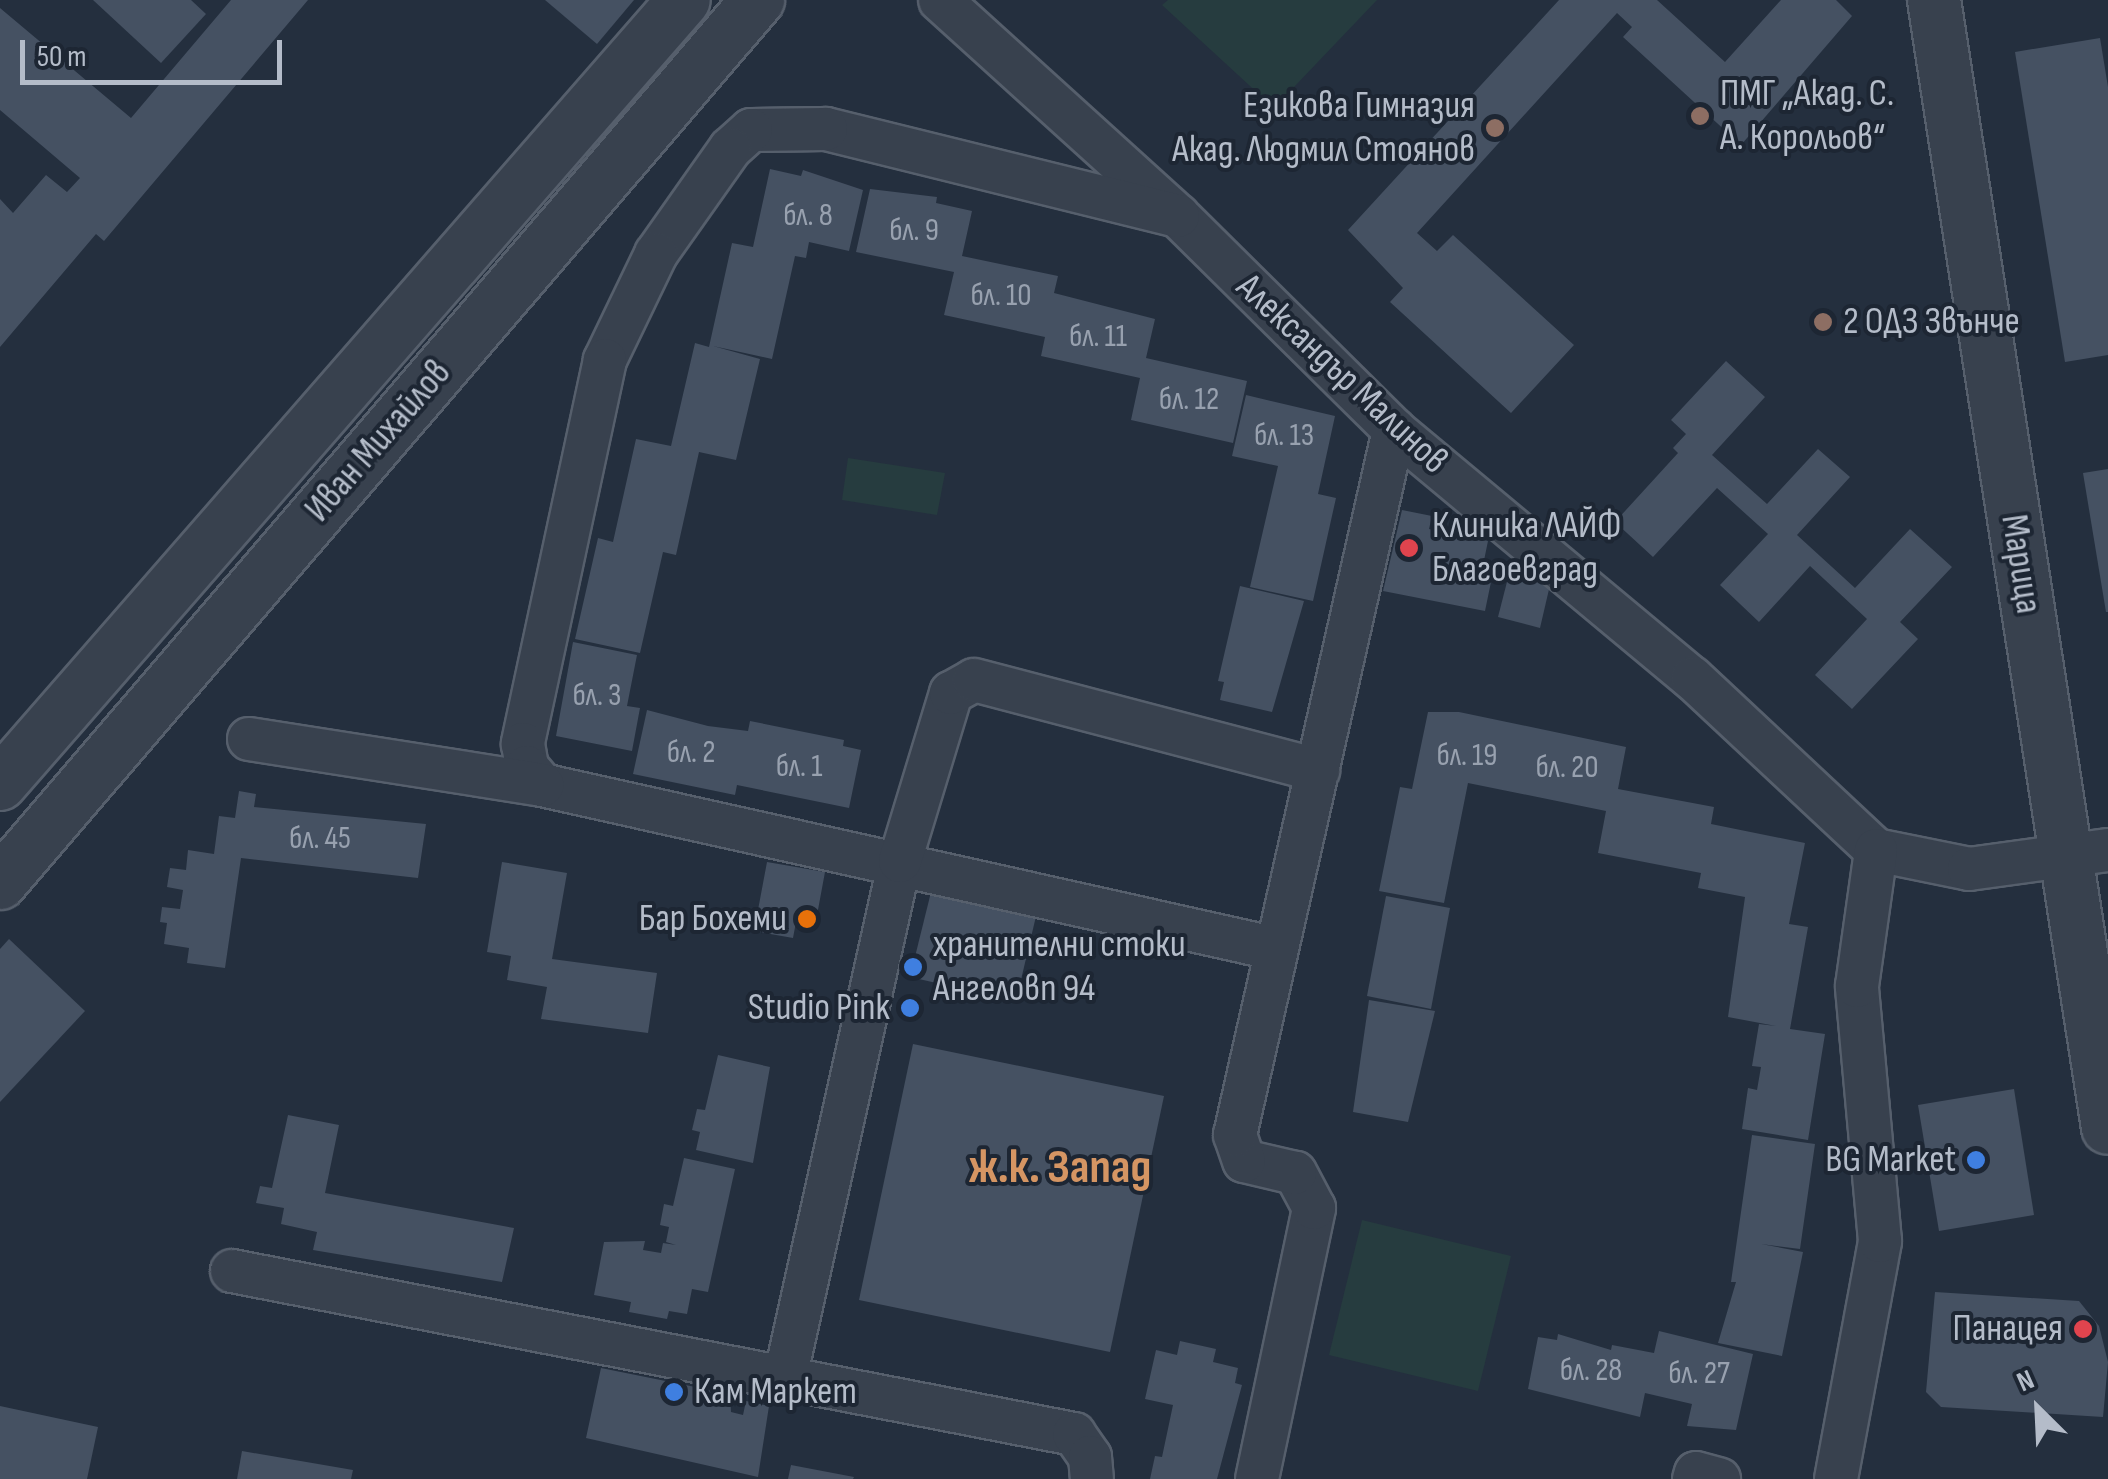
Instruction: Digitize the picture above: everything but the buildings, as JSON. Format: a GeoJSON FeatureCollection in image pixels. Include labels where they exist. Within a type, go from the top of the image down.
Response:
{"type":"FeatureCollection","features":[{"type":"Feature","properties":{"kind":"street","name":"Иван Михайлов"},"geometry":{"type":"LineString","coordinates":[[0,784],[684,0]]}},
{"type":"Feature","properties":{"kind":"street","name":"Иван Михайлов"},"geometry":{"type":"LineString","coordinates":[[0,883],[758,0]]}},
{"type":"Feature","properties":{"kind":"street","name":"Александър Малинов"},"geometry":{"type":"LineString","coordinates":[[940,0],[1178,216],[1394,430],[1692,678],[1876,850]]}},
{"type":"Feature","properties":{"kind":"street","name":"Марица"},"geometry":{"type":"LineString","coordinates":[[1934,0],[2087,854],[2108,1128]]}},
{"type":"Feature","properties":{"kind":"street"},"geometry":{"type":"LineString","coordinates":[[542,786],[527,768],[523,744],[605,360],[656,254],[751,130],[780,126],[826,129],[1178,216]]}},
{"type":"Feature","properties":{"kind":"street"},"geometry":{"type":"LineString","coordinates":[[1257,1479],[1314,1208],[1296,1173],[1244,1161],[1236,1150],[1394,430]]}},
{"type":"Feature","properties":{"kind":"street"},"geometry":{"type":"LineString","coordinates":[[785,1378],[900,861],[951,693],[974,680],[1318,770]]}},
{"type":"Feature","properties":{"kind":"street"},"geometry":{"type":"LineString","coordinates":[[250,739],[542,786],[900,861],[1278,949]]}},
{"type":"Feature","properties":{"kind":"street"},"geometry":{"type":"LineString","coordinates":[[1836,1479],[1880,1240],[1857,986],[1876,850],[1969,869],[2087,854]]}},
{"type":"Feature","properties":{"kind":"street"},"geometry":{"type":"LineString","coordinates":[[232,1272],[1074,1434],[1090,1457],[1092,1479]]}},
{"type":"Feature","properties":{"kind":"street"},"geometry":{"type":"LineString","coordinates":[[1694,1479],[1696,1473],[1719,1479]]}},
{"type":"Feature","properties":{"kind":"green space"},"geometry":{"type":"Polygon","coordinates":[[[1168,0],[1377,0],[1274,108],[1162,5],[1168,0]]]}},
{"type":"Feature","properties":{"kind":"green space"},"geometry":{"type":"Polygon","coordinates":[[[848,458],[945,473],[937,515],[842,500],[848,458]]]}},
{"type":"Feature","properties":{"kind":"green space"},"geometry":{"type":"Polygon","coordinates":[[[1362,1220],[1511,1256],[1478,1391],[1329,1355],[1362,1220]]]}},
{"type":"Feature","properties":{"kind":"place","name":"ПМГ „Акад. С. А. Корольов“"},"geometry":{"type":"Point","coordinates":[1700,116]}},
{"type":"Feature","properties":{"kind":"place","name":"Езикова Гимназия Акад. Людмил Стоянов"},"geometry":{"type":"Point","coordinates":[1495,128]}},
{"type":"Feature","properties":{"kind":"place","name":"2 ОДЗ Звънче"},"geometry":{"type":"Point","coordinates":[1823,322]}},
{"type":"Feature","properties":{"kind":"place","name":"Клиника ЛАЙФ Благоевград"},"geometry":{"type":"Point","coordinates":[1409,548]}},
{"type":"Feature","properties":{"kind":"place","name":"Бар Бохеми"},"geometry":{"type":"Point","coordinates":[807,919]}},
{"type":"Feature","properties":{"kind":"place","name":"хранителни стоки Ангеловп 94"},"geometry":{"type":"Point","coordinates":[913,967]}},
{"type":"Feature","properties":{"kind":"place","name":"Studio Pink"},"geometry":{"type":"Point","coordinates":[910,1008]}},
{"type":"Feature","properties":{"kind":"place","name":"BG Market"},"geometry":{"type":"Point","coordinates":[1976,1160]}},
{"type":"Feature","properties":{"kind":"place","name":"Панацея"},"geometry":{"type":"Point","coordinates":[2083,1329]}},
{"type":"Feature","properties":{"kind":"place","name":"Кам Маркет"},"geometry":{"type":"Point","coordinates":[674,1392]}},
{"type":"Feature","properties":{"kind":"district","name":"ж.к. Запад"},"geometry":{"type":"Point","coordinates":[1060,1168]}}]}
